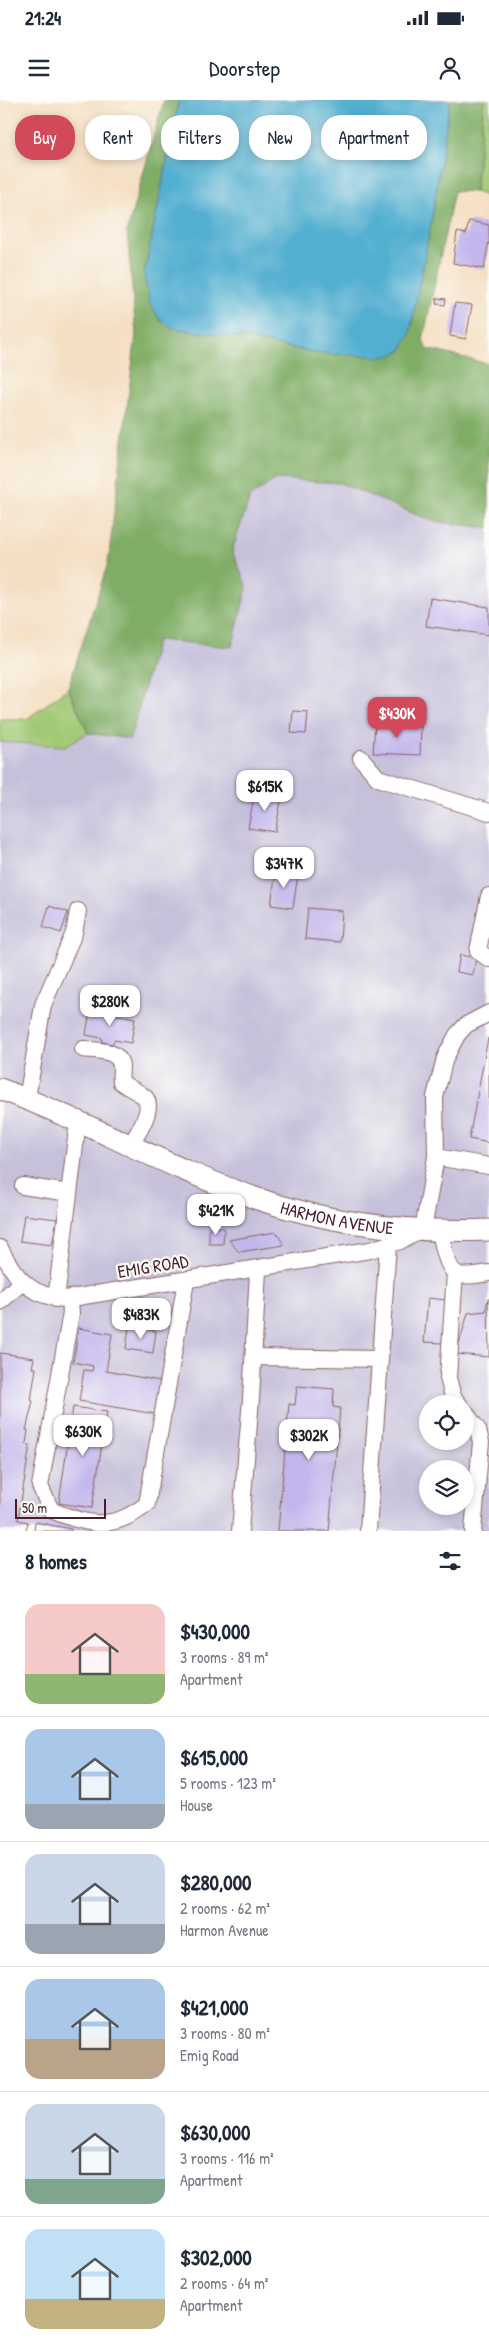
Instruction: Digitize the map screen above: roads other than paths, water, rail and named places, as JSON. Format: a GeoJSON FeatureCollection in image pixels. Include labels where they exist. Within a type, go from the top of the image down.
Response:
{"type":"FeatureCollection","features":[{"type":"Feature","properties":{"kind":"main road","name":"HARMON AVENUE"},"geometry":{"type":"LineString","coordinates":[[0,1089],[78,1121],[199,1176],[257,1199],[315,1216],[427,1231],[489,1230]]}},
{"type":"Feature","properties":{"kind":"street"},"geometry":{"type":"LineString","coordinates":[[361,758],[378,778],[489,812]]}},
{"type":"Feature","properties":{"kind":"street"},"geometry":{"type":"LineString","coordinates":[[489,896],[478,951],[489,959]]}},
{"type":"Feature","properties":{"kind":"street"},"geometry":{"type":"LineString","coordinates":[[27,1099],[43,1005],[74,933],[78,910]]}},
{"type":"Feature","properties":{"kind":"street"},"geometry":{"type":"LineString","coordinates":[[489,1013],[466,1025],[457,1034],[445,1058],[435,1097],[436,1157],[427,1231],[455,1272],[460,1275],[489,1273]]}},
{"type":"Feature","properties":{"kind":"street"},"geometry":{"type":"LineString","coordinates":[[83,1049],[112,1053],[117,1057],[121,1066],[121,1082],[128,1088],[143,1095],[148,1102],[147,1113],[131,1145]]}},
{"type":"Feature","properties":{"kind":"street"},"geometry":{"type":"LineString","coordinates":[[78,1121],[70,1193],[63,1298],[71,1313],[40,1486],[52,1510],[78,1521],[116,1523],[132,1516],[147,1504],[186,1281]]}},
{"type":"Feature","properties":{"kind":"street"},"geometry":{"type":"LineString","coordinates":[[436,1157],[489,1166]]}},
{"type":"Feature","properties":{"kind":"street"},"geometry":{"type":"LineString","coordinates":[[23,1186],[70,1193]]}},
{"type":"Feature","properties":{"kind":"street","name":"EMIG ROAD"},"geometry":{"type":"LineString","coordinates":[[0,1248],[22,1282],[47,1298],[63,1298],[258,1270],[388,1245],[427,1231]]}},
{"type":"Feature","properties":{"kind":"street"},"geometry":{"type":"LineString","coordinates":[[368,1531],[388,1245]]}},
{"type":"Feature","properties":{"kind":"street"},"geometry":{"type":"LineString","coordinates":[[240,1531],[254,1357],[258,1270]]}},
{"type":"Feature","properties":{"kind":"street"},"geometry":{"type":"LineString","coordinates":[[452,1395],[448,1378],[455,1272]]}},
{"type":"Feature","properties":{"kind":"street"},"geometry":{"type":"LineString","coordinates":[[0,1302],[22,1282]]}},
{"type":"Feature","properties":{"kind":"street"},"geometry":{"type":"LineString","coordinates":[[254,1357],[380,1359]]}},
{"type":"Feature","properties":{"kind":"street"},"geometry":{"type":"LineString","coordinates":[[473,1531],[484,1427],[474,1419]]}},
{"type":"Feature","properties":{"kind":"water"},"geometry":{"type":"Polygon","coordinates":[[[179,100],[450,100],[433,212],[410,334],[402,350],[387,357],[316,353],[250,339],[173,328],[160,320],[150,303],[144,276],[167,160],[239,160],[239,115],[176,115],[179,100]]]}}]}
